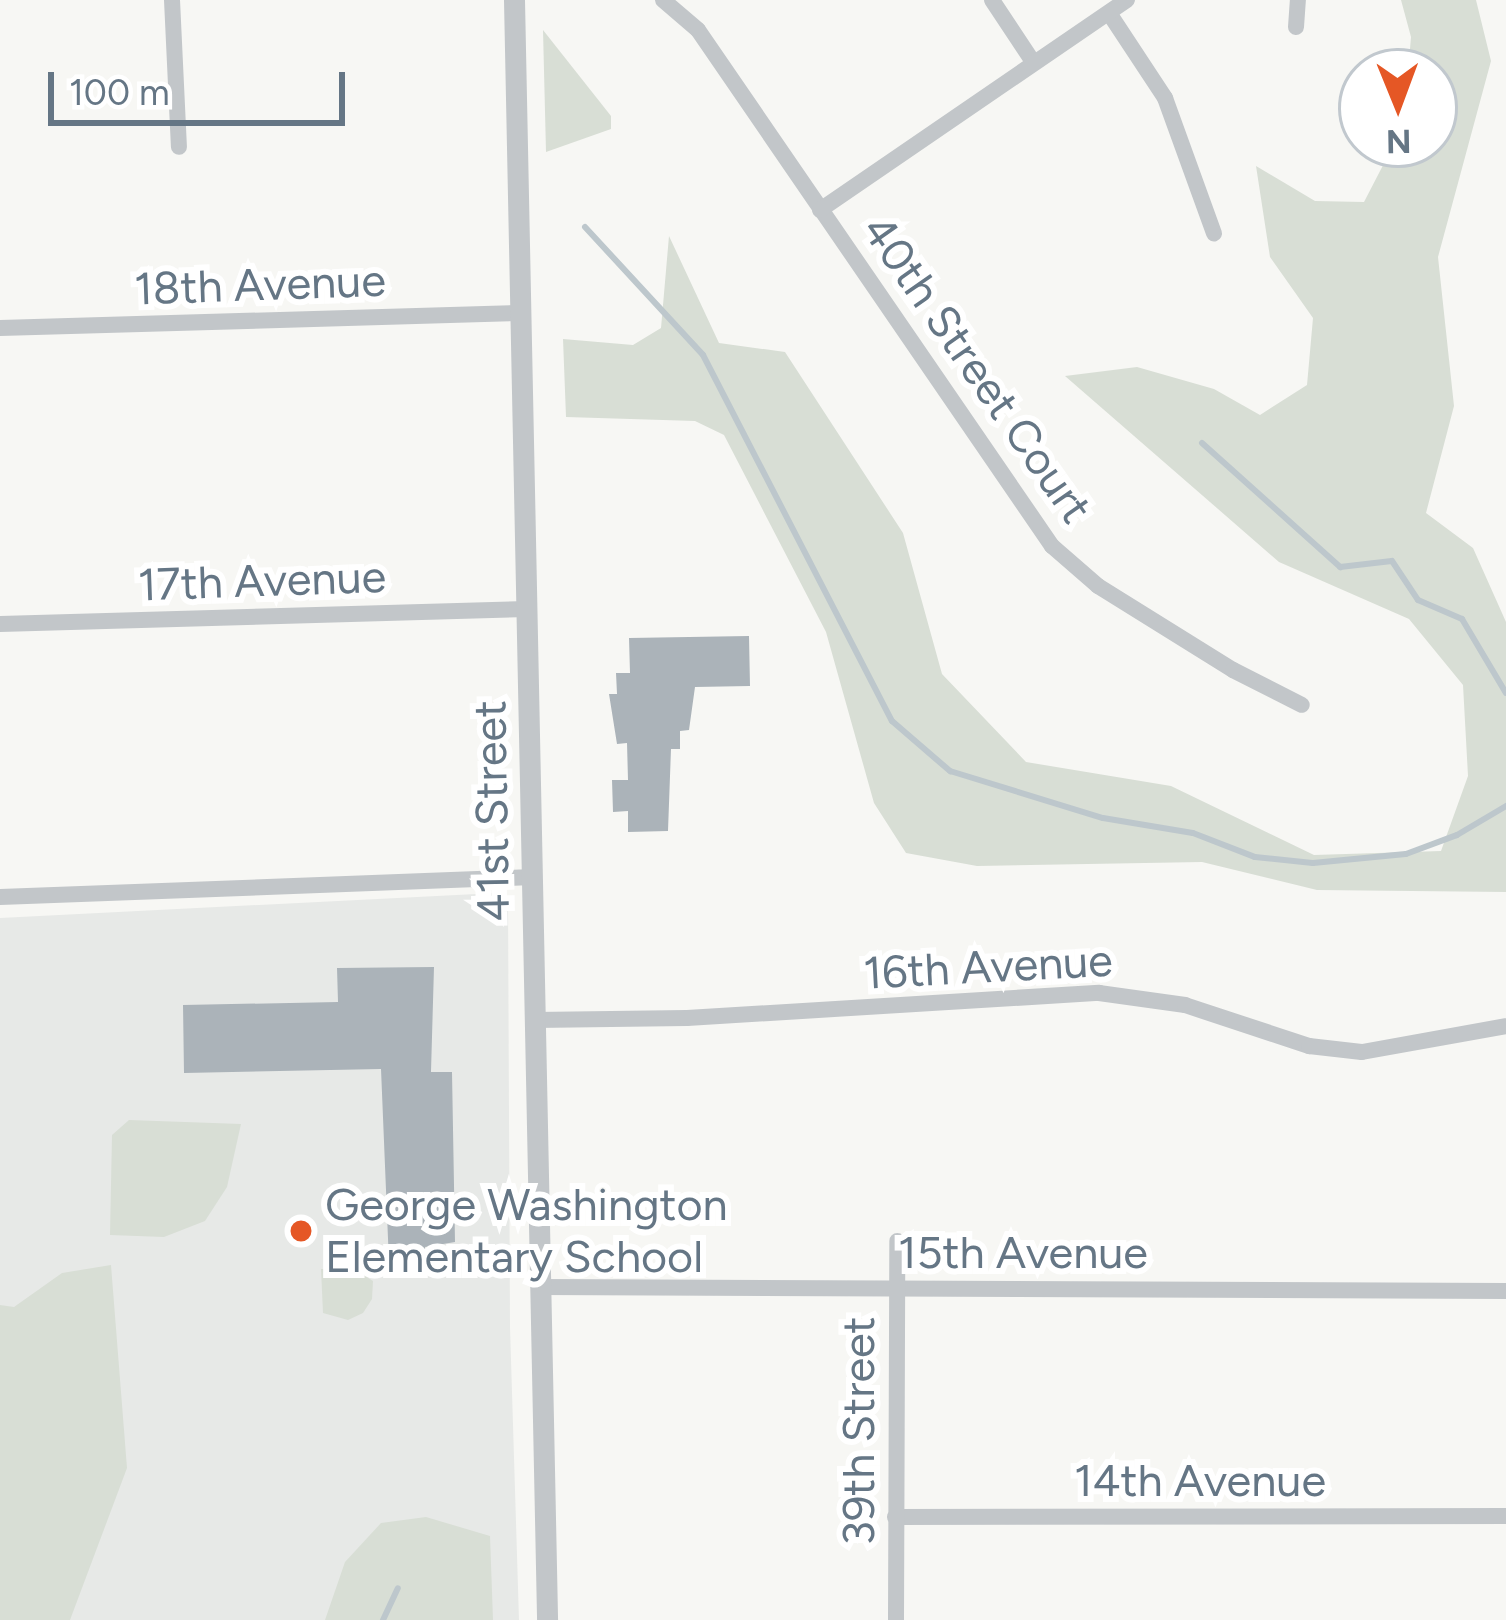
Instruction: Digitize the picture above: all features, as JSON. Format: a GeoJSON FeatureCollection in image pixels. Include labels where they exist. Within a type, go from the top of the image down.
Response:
{"type":"FeatureCollection","features":[{"type":"Feature","properties":{"kind":"street"},"geometry":{"type":"LineString","coordinates":[[172,0],[178,147]]}},
{"type":"Feature","properties":{"kind":"street","name":"41st Street"},"geometry":{"type":"LineString","coordinates":[[514,0],[547,1620]]}},
{"type":"Feature","properties":{"kind":"street","name":"40th Street Court"},"geometry":{"type":"LineString","coordinates":[[663,0],[698,30],[1052,546],[1098,586],[1233,670],[1302,705]]}},
{"type":"Feature","properties":{"kind":"street"},"geometry":{"type":"LineString","coordinates":[[992,0],[1033,62]]}},
{"type":"Feature","properties":{"kind":"street"},"geometry":{"type":"LineString","coordinates":[[820,210],[1127,0]]}},
{"type":"Feature","properties":{"kind":"street"},"geometry":{"type":"LineString","coordinates":[[1296,27],[1298,0]]}},
{"type":"Feature","properties":{"kind":"street"},"geometry":{"type":"LineString","coordinates":[[1109,13],[1166,98],[1214,233]]}},
{"type":"Feature","properties":{"kind":"street","name":"18th Avenue"},"geometry":{"type":"LineString","coordinates":[[0,328],[521,314]]}},
{"type":"Feature","properties":{"kind":"street","name":"17th Avenue"},"geometry":{"type":"LineString","coordinates":[[0,624],[526,609]]}},
{"type":"Feature","properties":{"kind":"street"},"geometry":{"type":"LineString","coordinates":[[0,897],[533,877]]}},
{"type":"Feature","properties":{"kind":"street","name":"16th Avenue"},"geometry":{"type":"LineString","coordinates":[[535,1020],[687,1018],[1099,993],[1185,1005],[1277,1037],[1350,1051],[1418,1046],[1506,1026]]}},
{"type":"Feature","properties":{"kind":"street","name":"39th Street"},"geometry":{"type":"LineString","coordinates":[[896,1620],[897,1241]]}},
{"type":"Feature","properties":{"kind":"street","name":"15th Avenue"},"geometry":{"type":"LineString","coordinates":[[540,1287],[1506,1291]]}},
{"type":"Feature","properties":{"kind":"street","name":"14th Avenue"},"geometry":{"type":"LineString","coordinates":[[895,1517],[1506,1516]]}},
{"type":"Feature","properties":{"kind":"shaded area"},"geometry":{"type":"Polygon","coordinates":[[[1401,0],[1476,0],[1491,61],[1438,257],[1454,406],[1426,513],[1473,548],[1506,622],[1506,892],[1317,890],[1202,862],[977,866],[906,853],[874,803],[826,632],[724,435],[695,421],[566,417],[563,339],[633,345],[661,328],[669,236],[719,343],[785,352],[903,533],[942,674],[1026,762],[1171,786],[1314,855],[1441,851],[1468,776],[1463,685],[1409,619],[1279,562],[1065,376],[1137,367],[1214,389],[1260,415],[1307,385],[1313,318],[1270,257],[1256,166],[1315,201],[1364,202],[1382,168],[1458,168],[1458,48],[1410,48],[1401,0]]]}},
{"type":"Feature","properties":{"kind":"shaded area"},"geometry":{"type":"Polygon","coordinates":[[[543,30],[611,116],[611,129],[546,152],[543,30]]]}},
{"type":"Feature","properties":{"kind":"shaded area","name":"George Washington Elementary School"},"geometry":{"type":"Polygon","coordinates":[[[496,893],[508,900],[510,1327],[519,1620],[0,1620],[0,918],[496,893]]]}},
{"type":"Feature","properties":{"kind":"shaded area"},"geometry":{"type":"Polygon","coordinates":[[[129,1120],[241,1124],[227,1187],[205,1221],[164,1237],[110,1235],[112,1135],[129,1120]]]}},
{"type":"Feature","properties":{"kind":"shaded area"},"geometry":{"type":"Polygon","coordinates":[[[111,1265],[127,1468],[70,1620],[0,1620],[0,1305],[14,1307],[62,1273],[111,1265]]]}},
{"type":"Feature","properties":{"kind":"shaded area"},"geometry":{"type":"Polygon","coordinates":[[[321,1269],[354,1269],[373,1281],[372,1299],[363,1313],[348,1320],[323,1313],[321,1269]]]}},
{"type":"Feature","properties":{"kind":"shaded area"},"geometry":{"type":"Polygon","coordinates":[[[426,1517],[490,1536],[493,1620],[325,1620],[345,1562],[381,1523],[426,1517]]]}},
{"type":"Feature","properties":{"kind":"building"},"geometry":{"type":"Polygon","coordinates":[[[749,636],[750,686],[695,687],[689,730],[680,731],[680,749],[671,749],[668,831],[628,832],[628,811],[613,812],[612,780],[628,780],[627,743],[617,744],[609,694],[617,694],[616,673],[630,673],[629,638],[749,636]]]}},
{"type":"Feature","properties":{"kind":"building"},"geometry":{"type":"Polygon","coordinates":[[[434,967],[431,1072],[452,1072],[455,1242],[425,1247],[425,1262],[389,1263],[381,1069],[184,1073],[183,1005],[338,1002],[337,968],[434,967]]]}},
{"type":"Feature","properties":{"kind":"waterway"},"geometry":{"type":"LineString","coordinates":[[585,227],[703,355],[892,721],[950,771],[1103,818],[1193,833],[1255,857],[1313,863],[1406,854],[1457,835],[1506,806]]}},
{"type":"Feature","properties":{"kind":"waterway"},"geometry":{"type":"LineString","coordinates":[[1202,443],[1340,567],[1392,561],[1418,600],[1462,619],[1506,693]]}},
{"type":"Feature","properties":{"kind":"waterway"},"geometry":{"type":"LineString","coordinates":[[383,1620],[398,1588]]}},
{"type":"Feature","properties":{"kind":"place","name":"George Washington Elementary School"},"geometry":{"type":"Point","coordinates":[301,1231]}}]}
